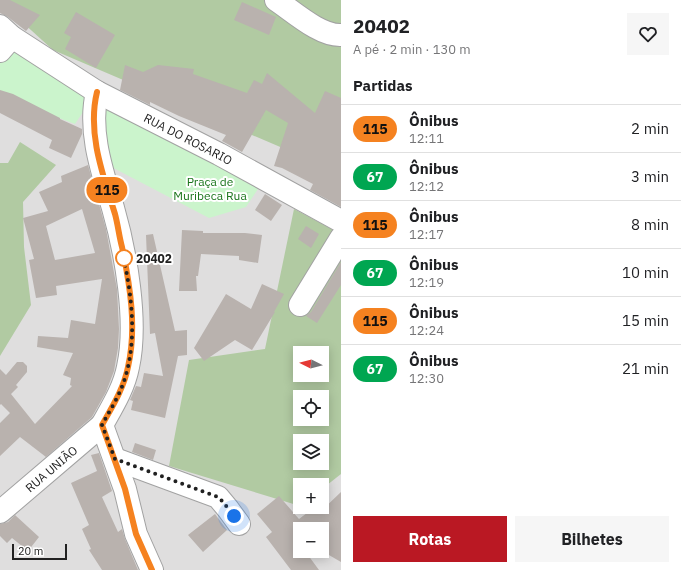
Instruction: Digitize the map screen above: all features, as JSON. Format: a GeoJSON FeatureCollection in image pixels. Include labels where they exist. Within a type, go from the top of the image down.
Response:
{"type":"FeatureCollection","features":[{"type":"Feature","properties":{"kind":"street"},"geometry":{"type":"LineString","coordinates":[[276,0],[320,30],[331,34],[341,35]]}},
{"type":"Feature","properties":{"kind":"street","name":"RUA DO ROSARIO"},"geometry":{"type":"LineString","coordinates":[[4,38],[97,92],[219,154],[341,221]]}},
{"type":"Feature","properties":{"kind":"street"},"geometry":{"type":"LineString","coordinates":[[97,92],[95,99],[94,127],[98,158],[115,216],[129,281],[132,336],[128,367],[123,385],[102,425],[125,489],[136,534],[152,570]]}},
{"type":"Feature","properties":{"kind":"street"},"geometry":{"type":"LineString","coordinates":[[300,305],[341,238]]}},
{"type":"Feature","properties":{"kind":"street","name":"RUA UNIÃO"},"geometry":{"type":"LineString","coordinates":[[0,512],[102,425]]}},
{"type":"Feature","properties":{"kind":"street"},"geometry":{"type":"LineString","coordinates":[[115,459],[218,497],[239,524]]}},
{"type":"Feature","properties":{"kind":"shaded area"},"geometry":{"type":"Polygon","coordinates":[[[0,0],[341,0],[341,570],[0,570],[0,0]]]}},
{"type":"Feature","properties":{"kind":"green space"},"geometry":{"type":"Polygon","coordinates":[[[0,0],[341,0],[341,173],[53,50],[0,2],[0,0]]]}},
{"type":"Feature","properties":{"kind":"green space"},"geometry":{"type":"Polygon","coordinates":[[[0,41],[84,95],[85,109],[75,124],[0,96],[0,41]]]}},
{"type":"Feature","properties":{"kind":"green space","name":"Praça de Muribeca Rua"},"geometry":{"type":"Polygon","coordinates":[[[97,100],[260,186],[246,207],[209,218],[102,162],[97,100]]]}},
{"type":"Feature","properties":{"kind":"green space"},"geometry":{"type":"Polygon","coordinates":[[[20,142],[56,165],[23,202],[24,247],[31,305],[0,356],[0,163],[8,163],[20,142]]]}},
{"type":"Feature","properties":{"kind":"green space"},"geometry":{"type":"Polygon","coordinates":[[[294,209],[341,234],[341,474],[329,483],[329,478],[293,478],[293,504],[169,466],[189,360],[265,349],[294,209]]]}},
{"type":"Feature","properties":{"kind":"building"},"geometry":{"type":"Polygon","coordinates":[[[0,0],[10,0],[40,15],[26,31],[8,17],[0,13],[0,0]]]}},
{"type":"Feature","properties":{"kind":"building"},"geometry":{"type":"Polygon","coordinates":[[[242,2],[276,17],[269,35],[234,20],[242,2]]]}},
{"type":"Feature","properties":{"kind":"building"},"geometry":{"type":"Polygon","coordinates":[[[76,12],[115,35],[96,68],[65,49],[71,37],[64,33],[76,12]]]}},
{"type":"Feature","properties":{"kind":"building"},"geometry":{"type":"Polygon","coordinates":[[[125,65],[143,72],[158,65],[194,69],[193,74],[247,93],[254,80],[262,84],[267,73],[315,113],[325,91],[341,98],[341,207],[310,190],[313,184],[282,168],[274,166],[288,123],[266,110],[242,152],[222,141],[226,135],[179,116],[150,102],[150,105],[120,90],[125,65]]]}},
{"type":"Feature","properties":{"kind":"building"},"geometry":{"type":"Polygon","coordinates":[[[0,90],[13,94],[82,129],[82,134],[71,158],[49,148],[52,140],[0,113],[0,90]]]}},
{"type":"Feature","properties":{"kind":"building"},"geometry":{"type":"Polygon","coordinates":[[[88,165],[106,229],[117,289],[119,329],[118,348],[114,371],[106,392],[92,417],[46,457],[20,437],[0,456],[0,423],[10,413],[1,404],[0,405],[0,369],[6,375],[17,362],[23,362],[27,366],[27,372],[16,385],[18,387],[11,394],[35,424],[72,386],[70,385],[71,378],[63,375],[73,353],[37,347],[38,336],[68,338],[71,320],[95,324],[102,279],[56,286],[57,295],[36,298],[29,260],[34,259],[23,218],[48,211],[39,192],[62,182],[61,176],[88,165]],[[82,209],[46,226],[55,260],[95,253],[82,209]]]}},
{"type":"Feature","properties":{"kind":"building"},"geometry":{"type":"Polygon","coordinates":[[[265,194],[282,205],[271,221],[255,210],[265,194]]]}},
{"type":"Feature","properties":{"kind":"building"},"geometry":{"type":"Polygon","coordinates":[[[306,226],[319,234],[311,248],[298,239],[306,226]]]}},
{"type":"Feature","properties":{"kind":"building"},"geometry":{"type":"Polygon","coordinates":[[[182,230],[203,231],[203,233],[245,233],[262,235],[258,263],[239,260],[239,256],[201,254],[198,276],[196,276],[197,291],[179,291],[182,230]]]}},
{"type":"Feature","properties":{"kind":"building"},"geometry":{"type":"Polygon","coordinates":[[[153,234],[175,331],[187,330],[187,355],[178,356],[165,418],[131,410],[133,401],[130,400],[136,386],[141,387],[144,373],[163,376],[155,333],[150,334],[146,235],[153,234]]]}},
{"type":"Feature","properties":{"kind":"building"},"geometry":{"type":"Polygon","coordinates":[[[341,262],[341,285],[317,323],[306,316],[311,312],[341,262]]]}},
{"type":"Feature","properties":{"kind":"building"},"geometry":{"type":"Polygon","coordinates":[[[262,284],[284,294],[252,350],[235,340],[204,361],[194,348],[226,294],[251,309],[262,284]]]}},
{"type":"Feature","properties":{"kind":"building"},"geometry":{"type":"Polygon","coordinates":[[[135,443],[156,450],[153,460],[132,452],[135,443]]]}},
{"type":"Feature","properties":{"kind":"building"},"geometry":{"type":"Polygon","coordinates":[[[99,453],[112,491],[102,497],[118,532],[122,529],[138,570],[102,570],[89,550],[91,549],[82,529],[89,525],[71,483],[97,471],[91,455],[99,453]]]}},
{"type":"Feature","properties":{"kind":"building"},"geometry":{"type":"Polygon","coordinates":[[[341,492],[341,562],[329,555],[329,522],[293,522],[293,558],[310,558],[319,570],[291,570],[266,537],[272,532],[257,514],[279,496],[293,514],[299,519],[306,514],[329,514],[329,503],[341,492]]]}},
{"type":"Feature","properties":{"kind":"building"},"geometry":{"type":"Polygon","coordinates":[[[215,514],[227,530],[203,552],[188,535],[215,514]]]}},
{"type":"Feature","properties":{"kind":"building"},"geometry":{"type":"Polygon","coordinates":[[[15,515],[39,537],[28,551],[12,538],[7,543],[0,536],[0,524],[8,522],[15,515]]]}},
{"type":"Feature","properties":{"kind":"bus line","name":"115"},"geometry":{"type":"LineString","coordinates":[[97,92],[95,99],[94,127],[98,158],[115,216],[129,281],[132,336],[128,367],[123,385],[102,425],[125,489],[136,534],[152,570]]}},
{"type":"Feature","properties":{"kind":"place","name":"20402"},"geometry":{"type":"Point","coordinates":[124,258]}},
{"type":"Feature","properties":{"kind":"route"},"geometry":{"type":"LineString","coordinates":[[124,258],[123,255],[129,281],[132,336],[128,367],[123,385],[102,425],[115,459],[190,488],[218,497],[234,516]]}}]}
